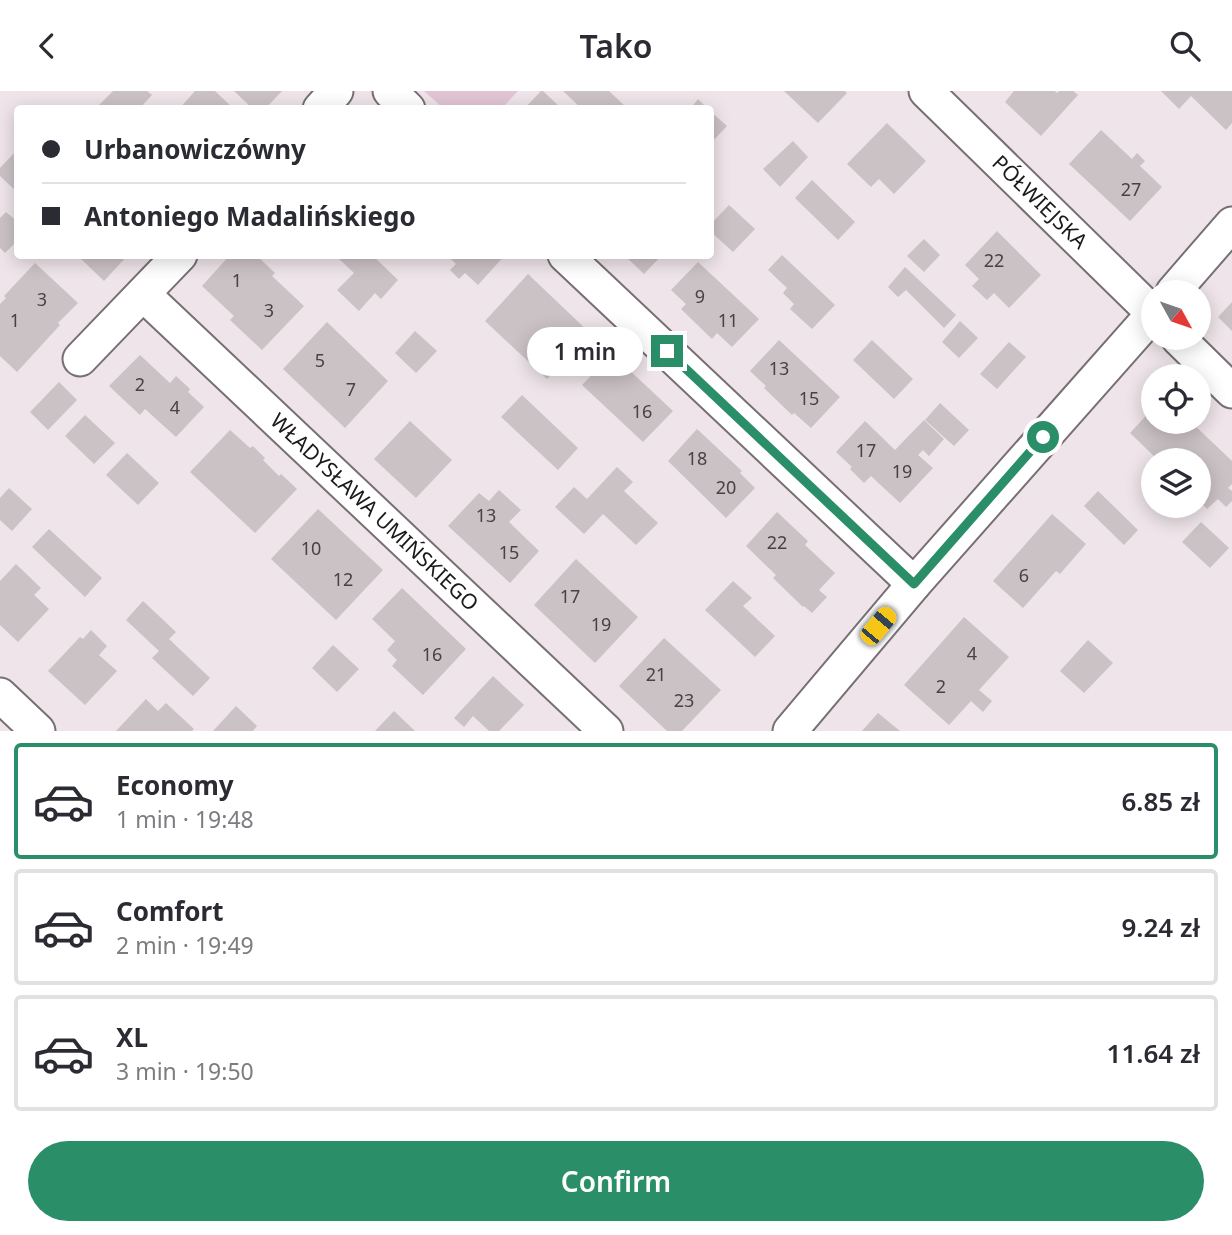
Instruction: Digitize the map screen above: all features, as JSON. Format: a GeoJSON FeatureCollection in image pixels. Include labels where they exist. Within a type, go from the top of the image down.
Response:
{"type":"FeatureCollection","features":[{"type":"Feature","properties":{"kind":"street"},"geometry":{"type":"LineString","coordinates":[[324,105],[336,91]]}},
{"type":"Feature","properties":{"kind":"street"},"geometry":{"type":"LineString","coordinates":[[390,91],[404,105]]}},
{"type":"Feature","properties":{"kind":"street","name":"PÓŁWIEJSKA"},"geometry":{"type":"LineString","coordinates":[[926,91],[1141,301]]}},
{"type":"Feature","properties":{"kind":"street"},"geometry":{"type":"LineString","coordinates":[[1184,280],[1232,225]]}},
{"type":"Feature","properties":{"kind":"street"},"geometry":{"type":"LineString","coordinates":[[80,359],[176,259]]}},
{"type":"Feature","properties":{"kind":"street"},"geometry":{"type":"LineString","coordinates":[[569,259],[914,584]]}},
{"type":"Feature","properties":{"kind":"street","name":"WŁADYSŁAWA UMIŃSKIEGO"},"geometry":{"type":"LineString","coordinates":[[143,295],[606,731]]}},
{"type":"Feature","properties":{"kind":"street"},"geometry":{"type":"LineString","coordinates":[[790,731],[914,584],[1141,327]]}},
{"type":"Feature","properties":{"kind":"street"},"geometry":{"type":"LineString","coordinates":[[1190,350],[1232,391]]}},
{"type":"Feature","properties":{"kind":"street"},"geometry":{"type":"LineString","coordinates":[[0,695],[38,731]]}},
{"type":"Feature","properties":{"kind":"shaded area"},"geometry":{"type":"Polygon","coordinates":[[[424,91],[518,91],[505,105],[440,105],[424,91]]]}},
{"type":"Feature","properties":{"kind":"building"},"geometry":{"type":"Polygon","coordinates":[[[113,91],[147,91],[152,95],[143,105],[99,105],[113,91]]]}},
{"type":"Feature","properties":{"kind":"building"},"geometry":{"type":"Polygon","coordinates":[[[195,91],[215,91],[230,105],[183,105],[195,91]]]}},
{"type":"Feature","properties":{"kind":"building"},"geometry":{"type":"Polygon","coordinates":[[[234,91],[282,91],[269,105],[249,105],[234,91]]]}},
{"type":"Feature","properties":{"kind":"building"},"geometry":{"type":"Polygon","coordinates":[[[543,91],[558,105],[528,105],[543,91]]]}},
{"type":"Feature","properties":{"kind":"building"},"geometry":{"type":"Polygon","coordinates":[[[563,91],[609,91],[624,105],[578,105],[563,91]]]}},
{"type":"Feature","properties":{"kind":"building"},"geometry":{"type":"Polygon","coordinates":[[[784,91],[845,91],[847,93],[818,123],[784,91]]]}},
{"type":"Feature","properties":{"kind":"building"},"geometry":{"type":"Polygon","coordinates":[[[1014,91],[1073,91],[1078,95],[1041,136],[1005,102],[1014,91]]]}},
{"type":"Feature","properties":{"kind":"building"},"geometry":{"type":"Polygon","coordinates":[[[1161,91],[1232,91],[1232,123],[1226,130],[1191,96],[1179,109],[1161,91]]]}},
{"type":"Feature","properties":{"kind":"building"},"geometry":{"type":"Polygon","coordinates":[[[698,99],[704,105],[693,105],[698,99]]]}},
{"type":"Feature","properties":{"kind":"building"},"geometry":{"type":"Polygon","coordinates":[[[714,115],[727,126],[714,140],[714,115]]]}},
{"type":"Feature","properties":{"kind":"building"},"geometry":{"type":"Polygon","coordinates":[[[887,123],[926,161],[894,194],[879,179],[871,187],[847,164],[887,123]]]}},
{"type":"Feature","properties":{"kind":"building"},"geometry":{"type":"Polygon","coordinates":[[[1101,130],[1132,159],[1137,153],[1145,161],[1140,166],[1162,187],[1130,221],[1069,164],[1101,130]]]}},
{"type":"Feature","properties":{"kind":"building"},"geometry":{"type":"Polygon","coordinates":[[[793,141],[808,157],[780,187],[763,169],[793,141]]]}},
{"type":"Feature","properties":{"kind":"building"},"geometry":{"type":"Polygon","coordinates":[[[14,153],[14,189],[0,176],[0,168],[14,153]]]}},
{"type":"Feature","properties":{"kind":"building"},"geometry":{"type":"Polygon","coordinates":[[[812,180],[855,222],[838,240],[795,198],[812,180]]]}},
{"type":"Feature","properties":{"kind":"building"},"geometry":{"type":"Polygon","coordinates":[[[729,205],[755,229],[733,252],[714,235],[714,221],[729,205]]]}},
{"type":"Feature","properties":{"kind":"building"},"geometry":{"type":"Polygon","coordinates":[[[6,212],[14,219],[14,244],[5,253],[0,248],[0,218],[6,212]]]}},
{"type":"Feature","properties":{"kind":"building"},"geometry":{"type":"Polygon","coordinates":[[[997,231],[1041,275],[1009,308],[994,293],[987,300],[972,286],[979,279],[965,265],[997,231]]]}},
{"type":"Feature","properties":{"kind":"building"},"geometry":{"type":"Polygon","coordinates":[[[924,239],[940,255],[924,272],[907,256],[924,239]]]}},
{"type":"Feature","properties":{"kind":"building"},"geometry":{"type":"Polygon","coordinates":[[[782,255],[835,305],[812,329],[790,309],[794,304],[783,293],[787,288],[768,270],[782,255]]]}},
{"type":"Feature","properties":{"kind":"building"},"geometry":{"type":"Polygon","coordinates":[[[81,259],[124,259],[104,281],[81,259]]]}},
{"type":"Feature","properties":{"kind":"building"},"geometry":{"type":"Polygon","coordinates":[[[226,259],[260,259],[275,273],[272,276],[304,306],[262,350],[230,320],[234,316],[202,286],[226,259]]]}},
{"type":"Feature","properties":{"kind":"building"},"geometry":{"type":"Polygon","coordinates":[[[339,259],[376,259],[398,280],[381,299],[375,293],[359,311],[337,290],[354,273],[339,259]]]}},
{"type":"Feature","properties":{"kind":"building"},"geometry":{"type":"Polygon","coordinates":[[[451,259],[501,259],[478,285],[465,273],[459,279],[450,270],[456,264],[451,259]]]}},
{"type":"Feature","properties":{"kind":"building"},"geometry":{"type":"Polygon","coordinates":[[[628,259],[658,259],[644,274],[628,259]]]}},
{"type":"Feature","properties":{"kind":"building"},"geometry":{"type":"Polygon","coordinates":[[[698,262],[759,319],[732,347],[717,333],[712,339],[681,309],[686,304],[671,290],[698,262]]]}},
{"type":"Feature","properties":{"kind":"building"},"geometry":{"type":"Polygon","coordinates":[[[35,263],[78,303],[17,372],[0,356],[0,304],[6,298],[4,296],[35,263]]]}},
{"type":"Feature","properties":{"kind":"building"},"geometry":{"type":"Polygon","coordinates":[[[905,267],[956,315],[944,328],[906,290],[898,297],[888,287],[905,267]]]}},
{"type":"Feature","properties":{"kind":"building"},"geometry":{"type":"Polygon","coordinates":[[[528,274],[590,333],[547,379],[485,321],[528,274]]]}},
{"type":"Feature","properties":{"kind":"building"},"geometry":{"type":"Polygon","coordinates":[[[1232,302],[1232,331],[1218,317],[1232,302]]]}},
{"type":"Feature","properties":{"kind":"building"},"geometry":{"type":"Polygon","coordinates":[[[960,321],[978,338],[959,358],[942,342],[960,321]]]}},
{"type":"Feature","properties":{"kind":"building"},"geometry":{"type":"Polygon","coordinates":[[[327,322],[388,381],[345,428],[283,369],[327,322]]]}},
{"type":"Feature","properties":{"kind":"building"},"geometry":{"type":"Polygon","coordinates":[[[415,331],[437,351],[416,373],[395,353],[415,331]]]}},
{"type":"Feature","properties":{"kind":"building"},"geometry":{"type":"Polygon","coordinates":[[[779,340],[840,397],[811,428],[794,413],[792,415],[750,371],[779,340]]]}},
{"type":"Feature","properties":{"kind":"building"},"geometry":{"type":"Polygon","coordinates":[[[872,340],[913,379],[894,399],[853,360],[872,340]]]}},
{"type":"Feature","properties":{"kind":"building"},"geometry":{"type":"Polygon","coordinates":[[[1009,342],[1026,357],[997,389],[980,374],[1009,342]]]}},
{"type":"Feature","properties":{"kind":"building"},"geometry":{"type":"Polygon","coordinates":[[[140,355],[170,383],[176,376],[204,407],[176,437],[145,409],[140,415],[109,386],[140,355]]]}},
{"type":"Feature","properties":{"kind":"building"},"geometry":{"type":"Polygon","coordinates":[[[609,357],[623,370],[626,367],[673,411],[643,442],[582,385],[609,357]]]}},
{"type":"Feature","properties":{"kind":"building"},"geometry":{"type":"Polygon","coordinates":[[[59,382],[77,400],[48,430],[30,412],[59,382]]]}},
{"type":"Feature","properties":{"kind":"building"},"geometry":{"type":"Polygon","coordinates":[[[522,395],[578,448],[558,470],[501,417],[522,395]]]}},
{"type":"Feature","properties":{"kind":"building"},"geometry":{"type":"Polygon","coordinates":[[[940,403],[969,430],[954,446],[925,420],[940,403]]]}},
{"type":"Feature","properties":{"kind":"building"},"geometry":{"type":"Polygon","coordinates":[[[85,415],[115,443],[94,464],[65,436],[85,415]]]}},
{"type":"Feature","properties":{"kind":"building"},"geometry":{"type":"Polygon","coordinates":[[[924,420],[944,439],[929,456],[923,450],[918,455],[933,468],[900,503],[871,476],[864,483],[836,452],[865,421],[895,450],[924,420]]]}},
{"type":"Feature","properties":{"kind":"building"},"geometry":{"type":"Polygon","coordinates":[[[410,421],[452,460],[416,498],[374,459],[410,421]]]}},
{"type":"Feature","properties":{"kind":"building"},"geometry":{"type":"Polygon","coordinates":[[[1141,421],[1141,434],[1204,434],[1232,461],[1232,484],[1228,488],[1232,491],[1232,501],[1226,507],[1218,499],[1211,505],[1211,448],[1146,448],[1130,433],[1141,421]]]}},
{"type":"Feature","properties":{"kind":"building"},"geometry":{"type":"Polygon","coordinates":[[[697,429],[742,471],[740,473],[755,488],[726,518],[668,461],[697,429]]]}},
{"type":"Feature","properties":{"kind":"building"},"geometry":{"type":"Polygon","coordinates":[[[230,430],[250,448],[253,446],[279,476],[281,474],[297,489],[255,533],[190,472],[230,430]]]}},
{"type":"Feature","properties":{"kind":"building"},"geometry":{"type":"Polygon","coordinates":[[[127,453],[159,483],[138,505],[106,475],[127,453]]]}},
{"type":"Feature","properties":{"kind":"building"},"geometry":{"type":"Polygon","coordinates":[[[617,467],[633,482],[624,491],[658,523],[636,545],[603,514],[584,534],[555,507],[574,487],[587,499],[617,467]]]}},
{"type":"Feature","properties":{"kind":"building"},"geometry":{"type":"Polygon","coordinates":[[[9,488],[32,509],[12,531],[0,520],[0,498],[9,488]]]}},
{"type":"Feature","properties":{"kind":"building"},"geometry":{"type":"Polygon","coordinates":[[[499,490],[521,510],[509,522],[539,551],[510,583],[448,526],[479,493],[489,501],[499,490]]]}},
{"type":"Feature","properties":{"kind":"building"},"geometry":{"type":"Polygon","coordinates":[[[1098,491],[1138,530],[1124,545],[1084,506],[1098,491]]]}},
{"type":"Feature","properties":{"kind":"building"},"geometry":{"type":"Polygon","coordinates":[[[318,509],[383,570],[336,620],[271,559],[318,509]]]}},
{"type":"Feature","properties":{"kind":"building"},"geometry":{"type":"Polygon","coordinates":[[[777,512],[808,541],[805,545],[835,573],[819,590],[827,597],[812,613],[773,578],[776,575],[746,546],[777,512]]]}},
{"type":"Feature","properties":{"kind":"building"},"geometry":{"type":"Polygon","coordinates":[[[1052,514],[1086,544],[1060,574],[1056,571],[1023,608],[993,581],[1052,514]]]}},
{"type":"Feature","properties":{"kind":"building"},"geometry":{"type":"Polygon","coordinates":[[[1201,522],[1229,548],[1210,568],[1182,542],[1201,522]]]}},
{"type":"Feature","properties":{"kind":"building"},"geometry":{"type":"Polygon","coordinates":[[[49,529],[102,578],[85,597],[32,547],[49,529]]]}},
{"type":"Feature","properties":{"kind":"building"},"geometry":{"type":"Polygon","coordinates":[[[576,559],[638,617],[595,663],[534,605],[576,559]]]}},
{"type":"Feature","properties":{"kind":"building"},"geometry":{"type":"Polygon","coordinates":[[[16,564],[41,588],[34,595],[49,609],[18,642],[0,625],[0,581],[16,564]]]}},
{"type":"Feature","properties":{"kind":"building"},"geometry":{"type":"Polygon","coordinates":[[[733,581],[752,598],[743,606],[775,636],[755,657],[705,610],[733,581]]]}},
{"type":"Feature","properties":{"kind":"building"},"geometry":{"type":"Polygon","coordinates":[[[402,588],[466,649],[423,695],[392,666],[397,660],[387,650],[395,641],[372,619],[402,588]]]}},
{"type":"Feature","properties":{"kind":"building"},"geometry":{"type":"Polygon","coordinates":[[[143,601],[176,632],[169,639],[210,678],[193,696],[152,658],[159,651],[126,620],[143,601]]]}},
{"type":"Feature","properties":{"kind":"building"},"geometry":{"type":"Polygon","coordinates":[[[964,617],[1009,657],[979,690],[992,701],[983,712],[971,701],[949,725],[904,685],[964,617]]]}},
{"type":"Feature","properties":{"kind":"building"},"geometry":{"type":"Polygon","coordinates":[[[91,630],[107,646],[99,655],[117,671],[85,705],[48,671],[80,637],[83,639],[91,630]]]}},
{"type":"Feature","properties":{"kind":"building"},"geometry":{"type":"Polygon","coordinates":[[[664,638],[721,690],[682,731],[667,731],[619,686],[664,638]]]}},
{"type":"Feature","properties":{"kind":"building"},"geometry":{"type":"Polygon","coordinates":[[[1088,640],[1113,663],[1084,693],[1060,671],[1088,640]]]}},
{"type":"Feature","properties":{"kind":"building"},"geometry":{"type":"Polygon","coordinates":[[[333,645],[359,669],[337,692],[312,668],[333,645]]]}},
{"type":"Feature","properties":{"kind":"building"},"geometry":{"type":"Polygon","coordinates":[[[493,676],[524,705],[499,731],[489,731],[473,716],[464,727],[454,718],[493,676]]]}},
{"type":"Feature","properties":{"kind":"building"},"geometry":{"type":"Polygon","coordinates":[[[146,699],[158,711],[166,703],[194,729],[116,731],[146,699]]]}},
{"type":"Feature","properties":{"kind":"building"},"geometry":{"type":"Polygon","coordinates":[[[236,706],[257,726],[253,731],[213,731],[236,706]]]}},
{"type":"Feature","properties":{"kind":"building"},"geometry":{"type":"Polygon","coordinates":[[[394,711],[415,731],[375,731],[394,711]]]}},
{"type":"Feature","properties":{"kind":"building"},"geometry":{"type":"Polygon","coordinates":[[[878,713],[900,731],[862,731],[878,713]]]}},
{"type":"Feature","properties":{"kind":"route"},"geometry":{"type":"LineString","coordinates":[[667,351],[914,584],[1043,437]]}}]}
